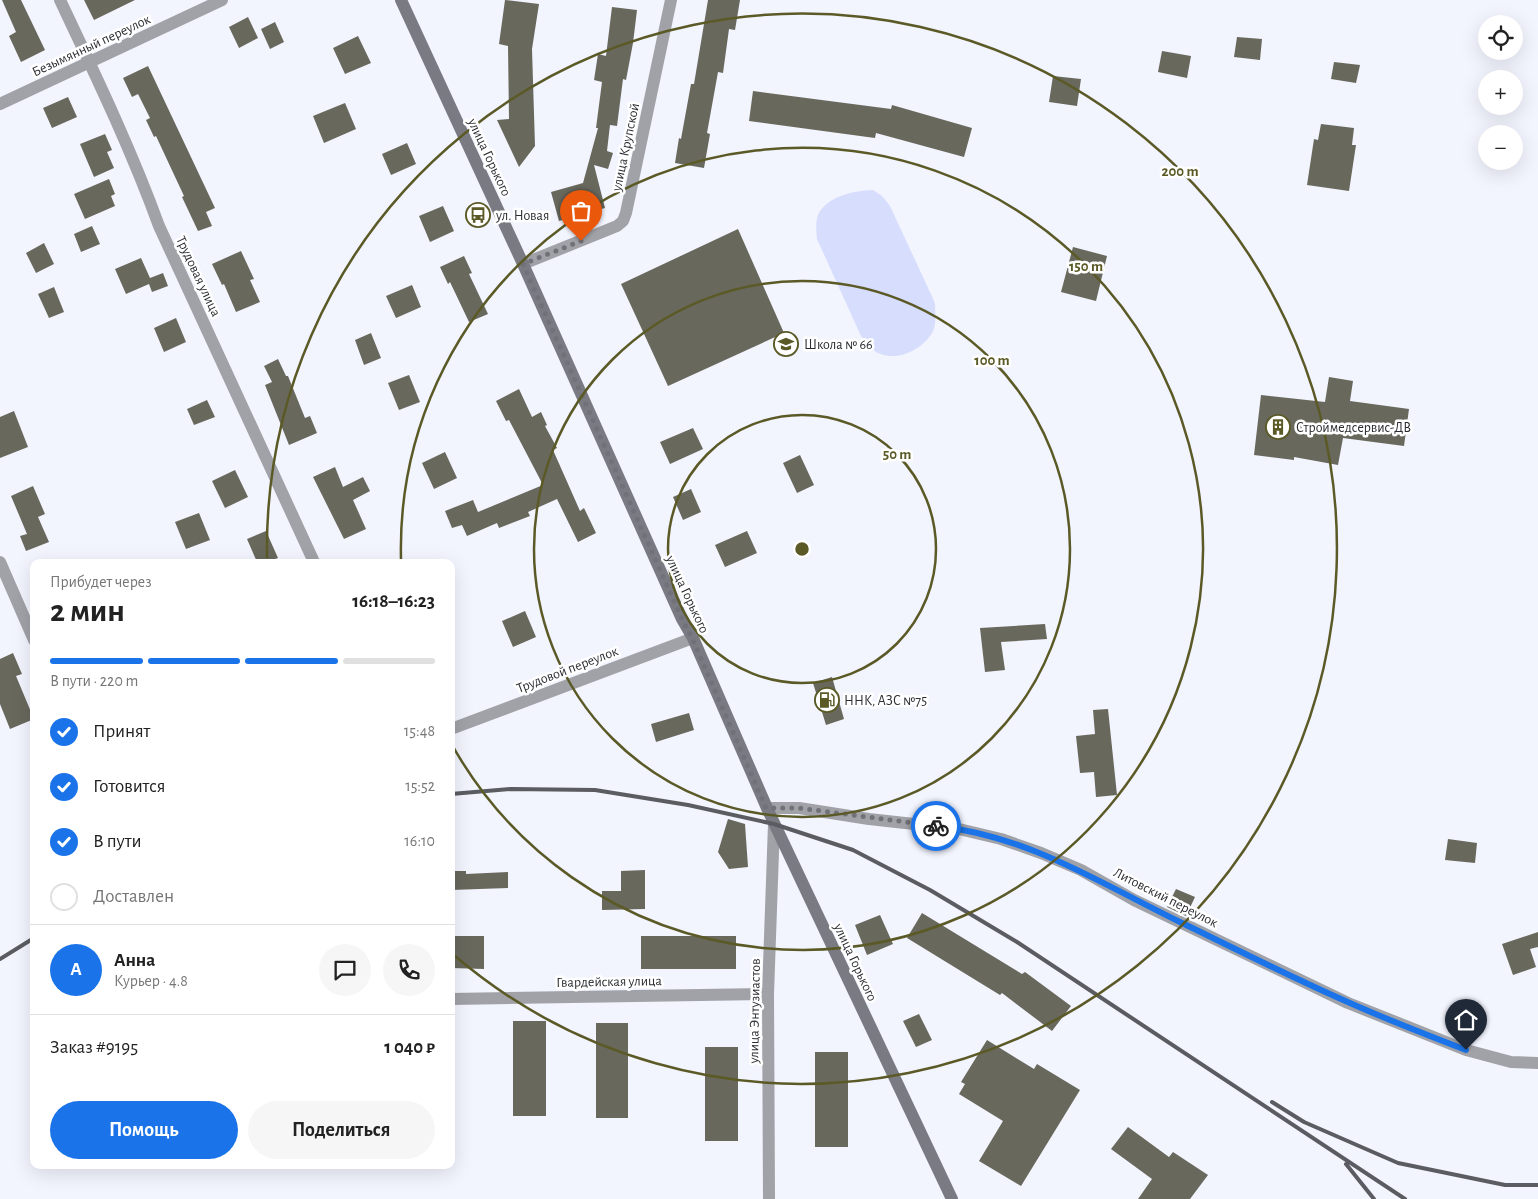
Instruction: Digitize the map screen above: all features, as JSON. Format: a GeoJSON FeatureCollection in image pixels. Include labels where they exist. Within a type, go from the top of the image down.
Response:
{"type":"FeatureCollection","features":[{"type":"Feature","properties":{"kind":"main road","name":"улица Горького"},"geometry":{"type":"LineString","coordinates":[[401,0],[692,638],[766,808],[952,1199]]}},
{"type":"Feature","properties":{"kind":"street","name":"Трудовая улица"},"geometry":{"type":"LineString","coordinates":[[60,0],[90,63],[148,196],[159,226],[313,559]]}},
{"type":"Feature","properties":{"kind":"street","name":"Безымянный переулок"},"geometry":{"type":"LineString","coordinates":[[0,104],[222,0]]}},
{"type":"Feature","properties":{"kind":"street","name":"улица Крупской"},"geometry":{"type":"LineString","coordinates":[[523,264],[617,226],[623,221],[671,0]]}},
{"type":"Feature","properties":{"kind":"street"},"geometry":{"type":"LineString","coordinates":[[0,562],[30,631]]}},
{"type":"Feature","properties":{"kind":"street","name":"Трудовой переулок"},"geometry":{"type":"LineString","coordinates":[[455,727],[692,638]]}},
{"type":"Feature","properties":{"kind":"street","name":"Литовский переулок"},"geometry":{"type":"LineString","coordinates":[[766,808],[799,808],[869,819],[959,829],[1041,852],[1081,870],[1134,900],[1366,1010],[1466,1050],[1511,1062],[1538,1063]]}},
{"type":"Feature","properties":{"kind":"street","name":"улица Энтузиастов"},"geometry":{"type":"LineString","coordinates":[[769,1199],[768,994],[774,824]]}},
{"type":"Feature","properties":{"kind":"street","name":"Гвардейская улица"},"geometry":{"type":"LineString","coordinates":[[455,999],[768,994]]}},
{"type":"Feature","properties":{"kind":"shaded area"},"geometry":{"type":"Polygon","coordinates":[[[873,190],[882,196],[890,206],[935,303],[935,326],[932,333],[916,349],[903,355],[888,356],[878,353],[861,336],[817,239],[817,217],[825,206],[844,195],[858,191],[873,190]]]}},
{"type":"Feature","properties":{"kind":"building"},"geometry":{"type":"Polygon","coordinates":[[[2,0],[21,0],[45,50],[21,62],[9,36],[16,32],[2,0]]]}},
{"type":"Feature","properties":{"kind":"building"},"geometry":{"type":"Polygon","coordinates":[[[84,0],[135,0],[94,20],[84,0]]]}},
{"type":"Feature","properties":{"kind":"building"},"geometry":{"type":"Polygon","coordinates":[[[505,0],[539,4],[532,49],[535,146],[519,167],[497,120],[509,119],[508,46],[499,44],[505,0]]]}},
{"type":"Feature","properties":{"kind":"building"},"geometry":{"type":"Polygon","coordinates":[[[708,0],[740,0],[735,30],[729,29],[723,73],[718,72],[707,133],[710,134],[704,168],[675,163],[691,84],[694,84],[708,0]]]}},
{"type":"Feature","properties":{"kind":"building"},"geometry":{"type":"Polygon","coordinates":[[[612,7],[637,10],[626,80],[623,79],[617,126],[610,125],[607,151],[613,153],[608,169],[594,165],[605,208],[559,221],[551,192],[583,183],[598,128],[596,128],[602,82],[594,80],[598,54],[606,56],[612,7]]]}},
{"type":"Feature","properties":{"kind":"building"},"geometry":{"type":"Polygon","coordinates":[[[248,17],[258,38],[239,48],[229,27],[248,17]]]}},
{"type":"Feature","properties":{"kind":"building"},"geometry":{"type":"Polygon","coordinates":[[[275,22],[284,42],[270,49],[261,29],[275,22]]]}},
{"type":"Feature","properties":{"kind":"building"},"geometry":{"type":"Polygon","coordinates":[[[358,36],[371,63],[345,74],[333,48],[358,36]]]}},
{"type":"Feature","properties":{"kind":"building"},"geometry":{"type":"Polygon","coordinates":[[[1237,37],[1262,39],[1260,60],[1234,57],[1237,37]]]}},
{"type":"Feature","properties":{"kind":"building"},"geometry":{"type":"Polygon","coordinates":[[[1162,51],[1191,56],[1187,78],[1158,72],[1162,51]]]}},
{"type":"Feature","properties":{"kind":"building"},"geometry":{"type":"Polygon","coordinates":[[[1334,62],[1360,65],[1356,83],[1331,79],[1334,62]]]}},
{"type":"Feature","properties":{"kind":"building"},"geometry":{"type":"Polygon","coordinates":[[[148,66],[215,208],[206,212],[212,226],[198,231],[156,136],[154,137],[146,120],[150,118],[138,94],[132,97],[123,78],[148,66]]]}},
{"type":"Feature","properties":{"kind":"building"},"geometry":{"type":"Polygon","coordinates":[[[1053,76],[1081,79],[1077,106],[1049,102],[1053,76]]]}},
{"type":"Feature","properties":{"kind":"building"},"geometry":{"type":"Polygon","coordinates":[[[753,91],[891,109],[892,105],[972,128],[964,157],[876,133],[875,138],[749,121],[753,91]]]}},
{"type":"Feature","properties":{"kind":"building"},"geometry":{"type":"Polygon","coordinates":[[[68,97],[77,117],[52,128],[43,108],[68,97]]]}},
{"type":"Feature","properties":{"kind":"building"},"geometry":{"type":"Polygon","coordinates":[[[345,103],[356,129],[324,143],[313,116],[345,103]]]}},
{"type":"Feature","properties":{"kind":"building"},"geometry":{"type":"Polygon","coordinates":[[[1321,124],[1354,128],[1352,145],[1356,145],[1349,191],[1307,185],[1314,139],[1318,140],[1321,124]]]}},
{"type":"Feature","properties":{"kind":"building"},"geometry":{"type":"Polygon","coordinates":[[[105,134],[112,150],[107,152],[114,168],[94,177],[80,144],[105,134]]]}},
{"type":"Feature","properties":{"kind":"building"},"geometry":{"type":"Polygon","coordinates":[[[407,143],[416,164],[391,175],[382,154],[407,143]]]}},
{"type":"Feature","properties":{"kind":"building"},"geometry":{"type":"Polygon","coordinates":[[[109,179],[115,194],[111,196],[115,206],[85,219],[74,194],[109,179]]]}},
{"type":"Feature","properties":{"kind":"building"},"geometry":{"type":"Polygon","coordinates":[[[443,206],[454,231],[430,242],[419,216],[443,206]]]}},
{"type":"Feature","properties":{"kind":"building"},"geometry":{"type":"Polygon","coordinates":[[[92,226],[100,244],[81,252],[74,234],[92,226]]]}},
{"type":"Feature","properties":{"kind":"building"},"geometry":{"type":"Polygon","coordinates":[[[738,229],[784,333],[668,386],[621,284],[738,229]]]}},
{"type":"Feature","properties":{"kind":"building"},"geometry":{"type":"Polygon","coordinates":[[[44,243],[54,264],[36,273],[26,253],[44,243]]]}},
{"type":"Feature","properties":{"kind":"building"},"geometry":{"type":"Polygon","coordinates":[[[1073,247],[1107,256],[1096,301],[1061,292],[1073,247]]]}},
{"type":"Feature","properties":{"kind":"building"},"geometry":{"type":"Polygon","coordinates":[[[241,251],[254,279],[250,280],[260,302],[236,312],[224,284],[222,285],[212,264],[241,251]]]}},
{"type":"Feature","properties":{"kind":"building"},"geometry":{"type":"Polygon","coordinates":[[[464,256],[472,273],[469,274],[488,314],[469,322],[450,282],[448,284],[440,267],[464,256]]]}},
{"type":"Feature","properties":{"kind":"building"},"geometry":{"type":"Polygon","coordinates":[[[141,258],[150,278],[163,273],[168,286],[152,292],[149,284],[126,294],[115,269],[141,258]]]}},
{"type":"Feature","properties":{"kind":"building"},"geometry":{"type":"Polygon","coordinates":[[[412,285],[421,307],[396,318],[386,296],[412,285]]]}},
{"type":"Feature","properties":{"kind":"building"},"geometry":{"type":"Polygon","coordinates":[[[54,287],[64,312],[49,318],[38,294],[54,287]]]}},
{"type":"Feature","properties":{"kind":"building"},"geometry":{"type":"Polygon","coordinates":[[[176,318],[186,342],[164,352],[154,328],[176,318]]]}},
{"type":"Feature","properties":{"kind":"building"},"geometry":{"type":"Polygon","coordinates":[[[371,333],[381,358],[364,365],[355,340],[371,333]]]}},
{"type":"Feature","properties":{"kind":"building"},"geometry":{"type":"Polygon","coordinates":[[[278,359],[286,376],[288,376],[305,418],[310,416],[317,433],[289,445],[265,385],[272,382],[264,366],[278,359]]]}},
{"type":"Feature","properties":{"kind":"building"},"geometry":{"type":"Polygon","coordinates":[[[409,375],[420,402],[399,410],[388,383],[409,375]]]}},
{"type":"Feature","properties":{"kind":"building"},"geometry":{"type":"Polygon","coordinates":[[[1329,377],[1353,381],[1350,401],[1409,409],[1404,446],[1343,438],[1338,465],[1294,457],[1294,460],[1254,455],[1261,395],[1325,402],[1329,377]]]}},
{"type":"Feature","properties":{"kind":"building"},"geometry":{"type":"Polygon","coordinates":[[[519,389],[532,417],[541,412],[547,425],[545,426],[557,448],[553,450],[580,511],[584,508],[596,533],[578,542],[557,499],[528,512],[530,516],[499,528],[497,523],[467,536],[462,525],[452,528],[445,511],[473,500],[478,512],[543,485],[509,420],[506,421],[496,401],[519,389]]]}},
{"type":"Feature","properties":{"kind":"building"},"geometry":{"type":"Polygon","coordinates":[[[207,400],[215,417],[194,425],[187,409],[207,400]]]}},
{"type":"Feature","properties":{"kind":"building"},"geometry":{"type":"Polygon","coordinates":[[[14,411],[28,447],[0,458],[0,417],[14,411]]]}},
{"type":"Feature","properties":{"kind":"building"},"geometry":{"type":"Polygon","coordinates":[[[693,428],[703,449],[670,464],[660,442],[693,428]]]}},
{"type":"Feature","properties":{"kind":"building"},"geometry":{"type":"Polygon","coordinates":[[[445,452],[457,478],[434,489],[422,463],[445,452]]]}},
{"type":"Feature","properties":{"kind":"building"},"geometry":{"type":"Polygon","coordinates":[[[800,455],[814,485],[797,493],[783,463],[800,455]]]}},
{"type":"Feature","properties":{"kind":"building"},"geometry":{"type":"Polygon","coordinates":[[[335,467],[343,487],[363,477],[370,491],[353,500],[366,529],[344,539],[313,477],[335,467]]]}},
{"type":"Feature","properties":{"kind":"building"},"geometry":{"type":"Polygon","coordinates":[[[235,470],[248,497],[225,508],[212,481],[235,470]]]}},
{"type":"Feature","properties":{"kind":"building"},"geometry":{"type":"Polygon","coordinates":[[[33,486],[45,514],[38,517],[49,542],[26,551],[20,536],[27,534],[11,496],[33,486]]]}},
{"type":"Feature","properties":{"kind":"building"},"geometry":{"type":"Polygon","coordinates":[[[691,489],[701,512],[683,520],[673,497],[691,489]]]}},
{"type":"Feature","properties":{"kind":"building"},"geometry":{"type":"Polygon","coordinates":[[[199,513],[210,540],[186,549],[175,522],[199,513]]]}},
{"type":"Feature","properties":{"kind":"building"},"geometry":{"type":"Polygon","coordinates":[[[266,531],[278,558],[256,559],[247,539],[266,531]]]}},
{"type":"Feature","properties":{"kind":"building"},"geometry":{"type":"Polygon","coordinates":[[[747,531],[757,553],[725,567],[715,545],[747,531]]]}},
{"type":"Feature","properties":{"kind":"building"},"geometry":{"type":"Polygon","coordinates":[[[525,611],[536,637],[513,647],[502,621],[525,611]]]}},
{"type":"Feature","properties":{"kind":"building"},"geometry":{"type":"Polygon","coordinates":[[[1045,624],[1047,639],[1001,642],[1005,670],[985,672],[980,628],[1045,624]]]}},
{"type":"Feature","properties":{"kind":"building"},"geometry":{"type":"Polygon","coordinates":[[[13,653],[22,674],[16,676],[30,709],[30,721],[10,729],[0,704],[0,659],[13,653]]]}},
{"type":"Feature","properties":{"kind":"building"},"geometry":{"type":"Polygon","coordinates":[[[832,677],[844,719],[826,725],[813,683],[832,677]]]}},
{"type":"Feature","properties":{"kind":"building"},"geometry":{"type":"Polygon","coordinates":[[[1108,709],[1117,795],[1096,797],[1094,772],[1080,773],[1076,736],[1095,734],[1093,710],[1108,709]]]}},
{"type":"Feature","properties":{"kind":"building"},"geometry":{"type":"Polygon","coordinates":[[[689,713],[694,730],[656,742],[651,724],[689,713]]]}},
{"type":"Feature","properties":{"kind":"building"},"geometry":{"type":"Polygon","coordinates":[[[728,819],[745,824],[748,867],[729,869],[718,852],[728,819]]]}},
{"type":"Feature","properties":{"kind":"building"},"geometry":{"type":"Polygon","coordinates":[[[1448,839],[1477,843],[1475,863],[1445,860],[1448,839]]]}},
{"type":"Feature","properties":{"kind":"building"},"geometry":{"type":"Polygon","coordinates":[[[645,870],[645,909],[602,910],[602,891],[621,891],[621,871],[645,870]]]}},
{"type":"Feature","properties":{"kind":"building"},"geometry":{"type":"Polygon","coordinates":[[[455,871],[466,871],[466,874],[508,872],[508,888],[455,890],[455,871]]]}},
{"type":"Feature","properties":{"kind":"building"},"geometry":{"type":"Polygon","coordinates":[[[1176,889],[1195,897],[1186,916],[1167,907],[1176,889]]]}},
{"type":"Feature","properties":{"kind":"building"},"geometry":{"type":"Polygon","coordinates":[[[922,913],[1022,974],[1025,972],[1071,1006],[1052,1031],[1002,993],[1000,995],[907,938],[922,913]]]}},
{"type":"Feature","properties":{"kind":"building"},"geometry":{"type":"Polygon","coordinates":[[[880,915],[893,944],[867,955],[855,925],[880,915]]]}},
{"type":"Feature","properties":{"kind":"building"},"geometry":{"type":"Polygon","coordinates":[[[1538,932],[1538,947],[1530,949],[1536,967],[1513,975],[1502,944],[1538,932]]]}},
{"type":"Feature","properties":{"kind":"building"},"geometry":{"type":"Polygon","coordinates":[[[455,936],[484,936],[484,969],[455,968],[455,936]]]}},
{"type":"Feature","properties":{"kind":"building"},"geometry":{"type":"Polygon","coordinates":[[[641,936],[736,936],[736,969],[641,969],[641,936]]]}},
{"type":"Feature","properties":{"kind":"building"},"geometry":{"type":"Polygon","coordinates":[[[919,1014],[932,1040],[916,1047],[903,1021],[919,1014]]]}},
{"type":"Feature","properties":{"kind":"building"},"geometry":{"type":"Polygon","coordinates":[[[513,1021],[546,1021],[546,1116],[513,1116],[513,1021]]]}},
{"type":"Feature","properties":{"kind":"building"},"geometry":{"type":"Polygon","coordinates":[[[596,1023],[628,1023],[628,1118],[596,1118],[596,1023]]]}},
{"type":"Feature","properties":{"kind":"building"},"geometry":{"type":"Polygon","coordinates":[[[987,1040],[1034,1069],[1037,1064],[1080,1090],[1021,1186],[979,1161],[1003,1121],[959,1094],[965,1084],[961,1082],[987,1040]]]}},
{"type":"Feature","properties":{"kind":"building"},"geometry":{"type":"Polygon","coordinates":[[[705,1047],[738,1047],[738,1141],[705,1141],[705,1047]]]}},
{"type":"Feature","properties":{"kind":"building"},"geometry":{"type":"Polygon","coordinates":[[[815,1052],[848,1052],[848,1147],[815,1147],[815,1052]]]}},
{"type":"Feature","properties":{"kind":"building"},"geometry":{"type":"Polygon","coordinates":[[[1128,1127],[1169,1157],[1173,1152],[1208,1175],[1190,1199],[1138,1199],[1152,1179],[1111,1149],[1128,1127]]]}},
{"type":"Feature","properties":{"kind":"railway"},"geometry":{"type":"LineString","coordinates":[[455,794],[511,789],[595,790],[688,805],[774,824],[853,850],[930,890],[1017,942],[1405,1199]]}},
{"type":"Feature","properties":{"kind":"railway"},"geometry":{"type":"LineString","coordinates":[[0,959],[30,940]]}},
{"type":"Feature","properties":{"kind":"railway"},"geometry":{"type":"LineString","coordinates":[[1272,1102],[1304,1122],[1398,1163],[1505,1185],[1538,1185]]}},
{"type":"Feature","properties":{"kind":"railway"},"geometry":{"type":"LineString","coordinates":[[1346,1164],[1374,1199]]}},
{"type":"Feature","properties":{"kind":"way so far"},"geometry":{"type":"LineString","coordinates":[[581,241],[523,264],[719,698],[766,808],[799,808],[869,819],[936,826]]}},
{"type":"Feature","properties":{"kind":"place","name":"ул. Новая"},"geometry":{"type":"Point","coordinates":[478,215]}},
{"type":"Feature","properties":{"kind":"place","name":"Школа № 66"},"geometry":{"type":"Point","coordinates":[786,344]}},
{"type":"Feature","properties":{"kind":"place","name":"Строймедсервис-ДВ"},"geometry":{"type":"Point","coordinates":[1278,427]}},
{"type":"Feature","properties":{"kind":"place","name":"ННК, АЗС №75"},"geometry":{"type":"Point","coordinates":[827,700]}},
{"type":"Feature","properties":{"kind":"route"},"geometry":{"type":"LineString","coordinates":[[936,826],[959,829],[1001,839],[1041,852],[1081,870],[1134,900],[1348,1003],[1466,1050]]}}]}
